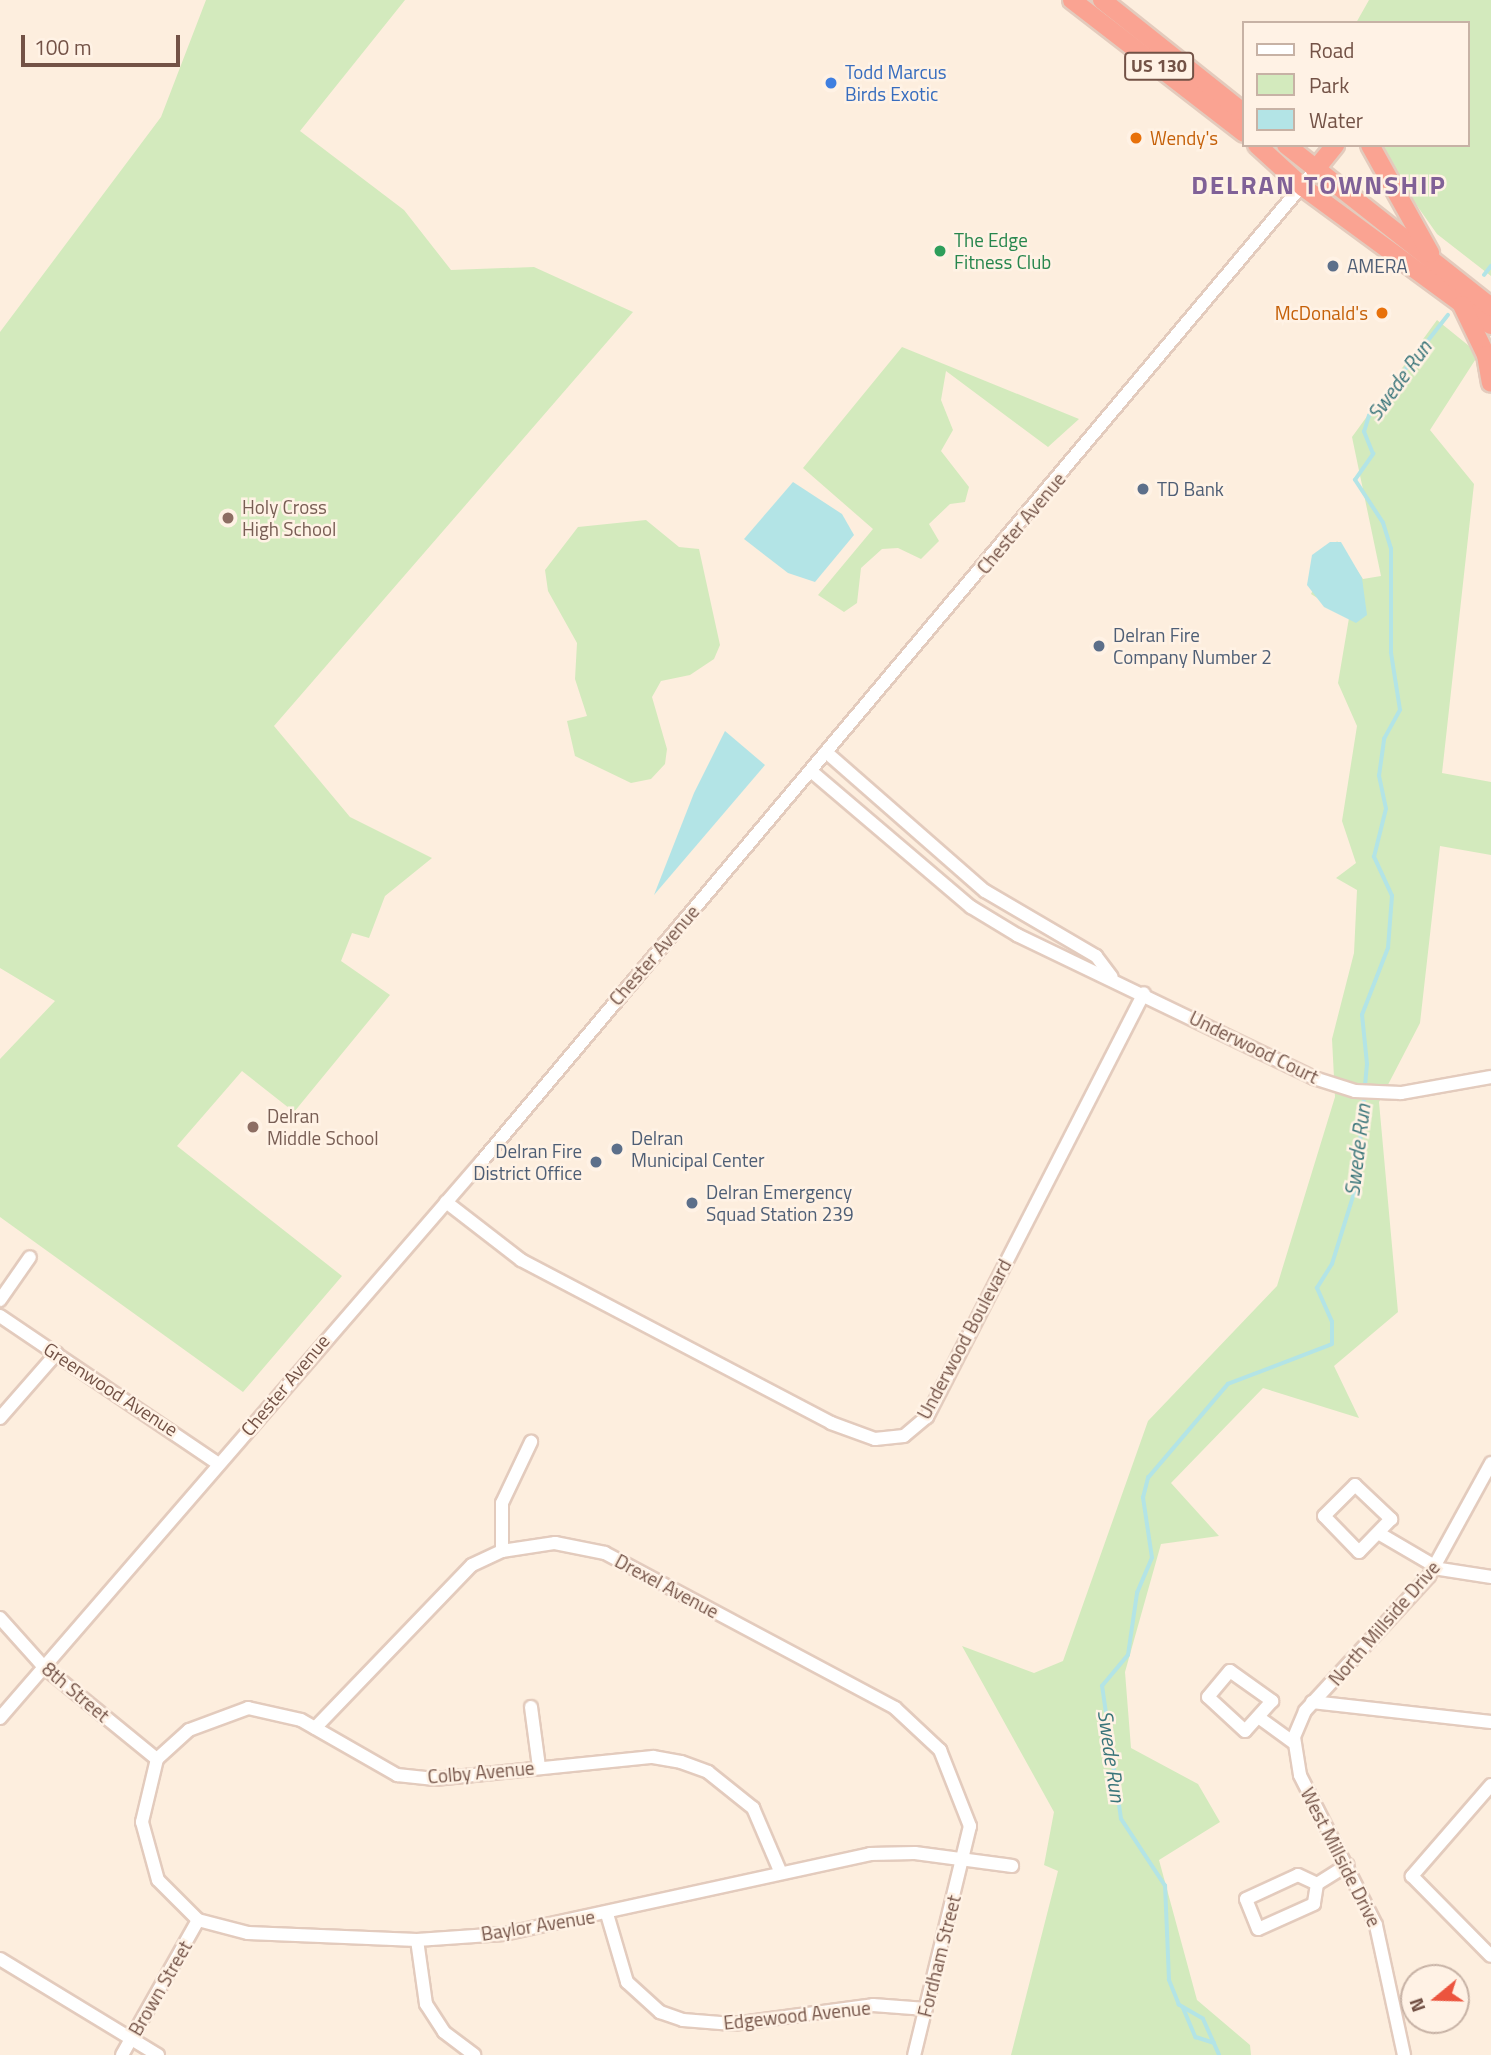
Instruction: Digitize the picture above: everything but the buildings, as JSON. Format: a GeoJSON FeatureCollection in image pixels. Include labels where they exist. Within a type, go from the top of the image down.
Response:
{"type":"FeatureCollection","features":[{"type":"Feature","properties":{"kind":"highway","name":"US 130"},"geometry":{"type":"LineString","coordinates":[[1072,0],[1242,131]]}},
{"type":"Feature","properties":{"kind":"highway","name":"US 130"},"geometry":{"type":"LineString","coordinates":[[1101,0],[1242,111]]}},
{"type":"Feature","properties":{"kind":"highway"},"geometry":{"type":"LineString","coordinates":[[1259,147],[1303,187],[1491,325]]}},
{"type":"Feature","properties":{"kind":"highway"},"geometry":{"type":"LineString","coordinates":[[1288,147],[1491,307]]}},
{"type":"Feature","properties":{"kind":"highway"},"geometry":{"type":"LineString","coordinates":[[1315,170],[1333,147]]}},
{"type":"Feature","properties":{"kind":"highway"},"geometry":{"type":"LineString","coordinates":[[1371,147],[1438,265]]}},
{"type":"Feature","properties":{"kind":"highway"},"geometry":{"type":"LineString","coordinates":[[1459,299],[1486,355],[1491,383]]}},
{"type":"Feature","properties":{"kind":"street","name":"Chester Avenue"},"geometry":{"type":"LineString","coordinates":[[0,1718],[446,1202],[1315,170]]}},
{"type":"Feature","properties":{"kind":"street"},"geometry":{"type":"LineString","coordinates":[[826,752],[985,891],[1096,956],[1112,977]]}},
{"type":"Feature","properties":{"kind":"street"},"geometry":{"type":"LineString","coordinates":[[811,771],[971,907],[1017,935],[1144,993]]}},
{"type":"Feature","properties":{"kind":"street","name":"Underwood Boulevard"},"geometry":{"type":"LineString","coordinates":[[446,1202],[521,1260],[831,1423],[875,1440],[904,1436],[927,1417],[1144,993]]}},
{"type":"Feature","properties":{"kind":"street","name":"Underwood Court"},"geometry":{"type":"LineString","coordinates":[[1144,993],[1314,1078],[1355,1091],[1401,1093],[1491,1077]]}},
{"type":"Feature","properties":{"kind":"street"},"geometry":{"type":"LineString","coordinates":[[0,1300],[30,1257]]}},
{"type":"Feature","properties":{"kind":"street","name":"Greenwood Avenue"},"geometry":{"type":"LineString","coordinates":[[0,1316],[219,1464]]}},
{"type":"Feature","properties":{"kind":"street"},"geometry":{"type":"LineString","coordinates":[[0,1418],[57,1353]]}},
{"type":"Feature","properties":{"kind":"street"},"geometry":{"type":"LineString","coordinates":[[502,1551],[502,1503],[531,1442]]}},
{"type":"Feature","properties":{"kind":"street","name":"North Millside Drive"},"geometry":{"type":"LineString","coordinates":[[1293,1742],[1312,1702],[1436,1567],[1491,1463]]}},
{"type":"Feature","properties":{"kind":"street"},"geometry":{"type":"LineString","coordinates":[[1355,1485],[1391,1519],[1380,1534],[1359,1552],[1324,1516],[1355,1485]]}},
{"type":"Feature","properties":{"kind":"street"},"geometry":{"type":"LineString","coordinates":[[1380,1534],[1436,1567],[1491,1577]]}},
{"type":"Feature","properties":{"kind":"street","name":"Drexel Avenue"},"geometry":{"type":"LineString","coordinates":[[315,1728],[446,1586],[502,1551],[555,1543],[605,1553],[895,1709],[923,1730],[953,1773],[970,1826],[964,1857]]}},
{"type":"Feature","properties":{"kind":"street","name":"8th Street"},"geometry":{"type":"LineString","coordinates":[[0,1618],[44,1667],[157,1759]]}},
{"type":"Feature","properties":{"kind":"street"},"geometry":{"type":"LineString","coordinates":[[1230,1671],[1272,1701],[1261,1719],[1245,1731],[1208,1697],[1230,1671]]}},
{"type":"Feature","properties":{"kind":"street"},"geometry":{"type":"LineString","coordinates":[[1312,1702],[1491,1723]]}},
{"type":"Feature","properties":{"kind":"street"},"geometry":{"type":"LineString","coordinates":[[531,1707],[539,1767]]}},
{"type":"Feature","properties":{"kind":"street","name":"Colby Avenue"},"geometry":{"type":"LineString","coordinates":[[157,1759],[190,1730],[248,1708],[315,1728],[397,1774],[435,1779],[653,1757],[698,1768],[753,1808],[780,1871]]}},
{"type":"Feature","properties":{"kind":"street"},"geometry":{"type":"LineString","coordinates":[[1261,1719],[1293,1742]]}},
{"type":"Feature","properties":{"kind":"street","name":"West Millside Drive"},"geometry":{"type":"LineString","coordinates":[[1293,1742],[1304,1784],[1380,1935],[1405,2055]]}},
{"type":"Feature","properties":{"kind":"street","name":"Baylor Avenue"},"geometry":{"type":"LineString","coordinates":[[157,1759],[142,1822],[146,1853],[172,1899],[198,1920],[248,1933],[417,1940],[504,1934],[607,1914],[780,1871],[870,1854],[964,1857],[1013,1866]]}},
{"type":"Feature","properties":{"kind":"street"},"geometry":{"type":"LineString","coordinates":[[1491,1785],[1412,1876],[1491,1956]]}},
{"type":"Feature","properties":{"kind":"street","name":"Fordham Street"},"geometry":{"type":"LineString","coordinates":[[914,2055],[964,1857]]}},
{"type":"Feature","properties":{"kind":"street"},"geometry":{"type":"LineString","coordinates":[[1317,1884],[1298,1875],[1246,1899],[1258,1930],[1314,1904],[1317,1884],[1347,1865]]}},
{"type":"Feature","properties":{"kind":"street","name":"Edgewood Avenue"},"geometry":{"type":"LineString","coordinates":[[607,1914],[627,1982],[660,2012],[682,2020],[733,2024],[873,2005],[926,2009]]}},
{"type":"Feature","properties":{"kind":"street","name":"Brown Street"},"geometry":{"type":"LineString","coordinates":[[122,2055],[198,1920]]}},
{"type":"Feature","properties":{"kind":"street"},"geometry":{"type":"LineString","coordinates":[[417,1940],[426,2004],[444,2032],[474,2055]]}},
{"type":"Feature","properties":{"kind":"street"},"geometry":{"type":"LineString","coordinates":[[0,1959],[158,2055]]}},
{"type":"Feature","properties":{"kind":"green space","name":"Holy Cross High School"},"geometry":{"type":"Polygon","coordinates":[[[206,0],[405,0],[300,131],[404,210],[451,270],[534,267],[633,312],[274,726],[350,817],[432,858],[385,896],[369,938],[352,933],[341,961],[390,995],[294,1112],[242,1071],[177,1146],[342,1276],[243,1392],[0,1217],[0,1059],[55,1001],[0,968],[0,332],[161,117],[206,0]]]}},
{"type":"Feature","properties":{"kind":"green space"},"geometry":{"type":"Polygon","coordinates":[[[1369,0],[1491,0],[1491,276],[1437,234],[1375,147],[1470,147],[1470,21],[1357,21],[1369,0]]]}},
{"type":"Feature","properties":{"kind":"green space"},"geometry":{"type":"Polygon","coordinates":[[[1437,320],[1479,354],[1430,430],[1474,484],[1442,773],[1491,782],[1491,855],[1440,846],[1420,1023],[1379,1102],[1398,1312],[1334,1366],[1359,1418],[1263,1388],[1171,1483],[1219,1536],[1161,1544],[1125,1672],[1131,1748],[1198,1784],[1220,1822],[1159,1860],[1197,2000],[1250,2045],[1251,2055],[1011,2055],[1058,1871],[1044,1865],[1054,1812],[962,1646],[1034,1673],[1063,1661],[1148,1421],[1277,1286],[1335,1097],[1332,1039],[1354,953],[1357,890],[1336,878],[1356,863],[1342,821],[1357,726],[1338,683],[1349,618],[1311,594],[1337,541],[1363,579],[1381,576],[1352,437],[1437,320]]]}},
{"type":"Feature","properties":{"kind":"green space"},"geometry":{"type":"Polygon","coordinates":[[[902,347],[1079,419],[1048,447],[946,371],[941,400],[953,430],[941,451],[969,487],[965,502],[950,504],[929,524],[939,541],[921,559],[898,548],[882,549],[861,568],[857,603],[844,612],[818,595],[873,529],[803,468],[902,347]]]}},
{"type":"Feature","properties":{"kind":"green space"},"geometry":{"type":"Polygon","coordinates":[[[646,520],[679,547],[699,549],[720,645],[714,659],[690,675],[661,681],[652,697],[667,749],[665,764],[651,779],[631,783],[575,756],[567,721],[587,716],[575,679],[577,643],[548,591],[545,570],[578,527],[646,520]]]}},
{"type":"Feature","properties":{"kind":"water"},"geometry":{"type":"Polygon","coordinates":[[[793,482],[842,514],[854,535],[815,582],[788,573],[744,539],[793,482]]]}},
{"type":"Feature","properties":{"kind":"water"},"geometry":{"type":"Polygon","coordinates":[[[1330,542],[1341,542],[1362,578],[1367,615],[1356,623],[1324,607],[1307,585],[1312,555],[1330,542]]]}},
{"type":"Feature","properties":{"kind":"water"},"geometry":{"type":"Polygon","coordinates":[[[725,731],[765,765],[654,895],[694,793],[725,731]]]}},
{"type":"Feature","properties":{"kind":"waterway","name":"Swede Run"},"geometry":{"type":"LineString","coordinates":[[1484,275],[1491,266]]}},
{"type":"Feature","properties":{"kind":"waterway","name":"Swede Run"},"geometry":{"type":"LineString","coordinates":[[1219,2055],[1203,2019],[1179,2005],[1169,1980],[1165,1886],[1121,1819],[1102,1686],[1128,1655],[1137,1593],[1152,1558],[1143,1498],[1148,1478],[1228,1384],[1332,1344],[1332,1322],[1317,1288],[1332,1264],[1356,1187],[1367,1064],[1362,1015],[1388,948],[1392,896],[1374,857],[1386,809],[1379,776],[1384,739],[1400,710],[1391,653],[1391,549],[1383,523],[1355,480],[1373,454],[1364,432],[1369,416],[1448,315]]}},
{"type":"Feature","properties":{"kind":"waterway"},"geometry":{"type":"LineString","coordinates":[[1183,2007],[1196,2037],[1214,2043]]}},
{"type":"Feature","properties":{"kind":"place","name":"Todd Marcus Birds Exotic"},"geometry":{"type":"Point","coordinates":[831,83]}},
{"type":"Feature","properties":{"kind":"place","name":"Wendy's"},"geometry":{"type":"Point","coordinates":[1136,138]}},
{"type":"Feature","properties":{"kind":"place","name":"The Edge Fitness Club"},"geometry":{"type":"Point","coordinates":[940,251]}},
{"type":"Feature","properties":{"kind":"place","name":"AMERA"},"geometry":{"type":"Point","coordinates":[1333,266]}},
{"type":"Feature","properties":{"kind":"place","name":"McDonald's"},"geometry":{"type":"Point","coordinates":[1382,313]}},
{"type":"Feature","properties":{"kind":"place","name":"TD Bank"},"geometry":{"type":"Point","coordinates":[1143,489]}},
{"type":"Feature","properties":{"kind":"place","name":"Holy Cross High School"},"geometry":{"type":"Point","coordinates":[228,518]}},
{"type":"Feature","properties":{"kind":"place","name":"Delran Fire Company Number 2"},"geometry":{"type":"Point","coordinates":[1099,646]}},
{"type":"Feature","properties":{"kind":"place","name":"Delran Middle School"},"geometry":{"type":"Point","coordinates":[253,1127]}},
{"type":"Feature","properties":{"kind":"place","name":"Delran Municipal Center"},"geometry":{"type":"Point","coordinates":[617,1149]}},
{"type":"Feature","properties":{"kind":"place","name":"Delran Fire District Office"},"geometry":{"type":"Point","coordinates":[596,1162]}},
{"type":"Feature","properties":{"kind":"place","name":"Delran Emergency Squad Station 239"},"geometry":{"type":"Point","coordinates":[692,1203]}},
{"type":"Feature","properties":{"kind":"district","name":"DELRAN TOWNSHIP"},"geometry":{"type":"Point","coordinates":[1319,185]}}]}
